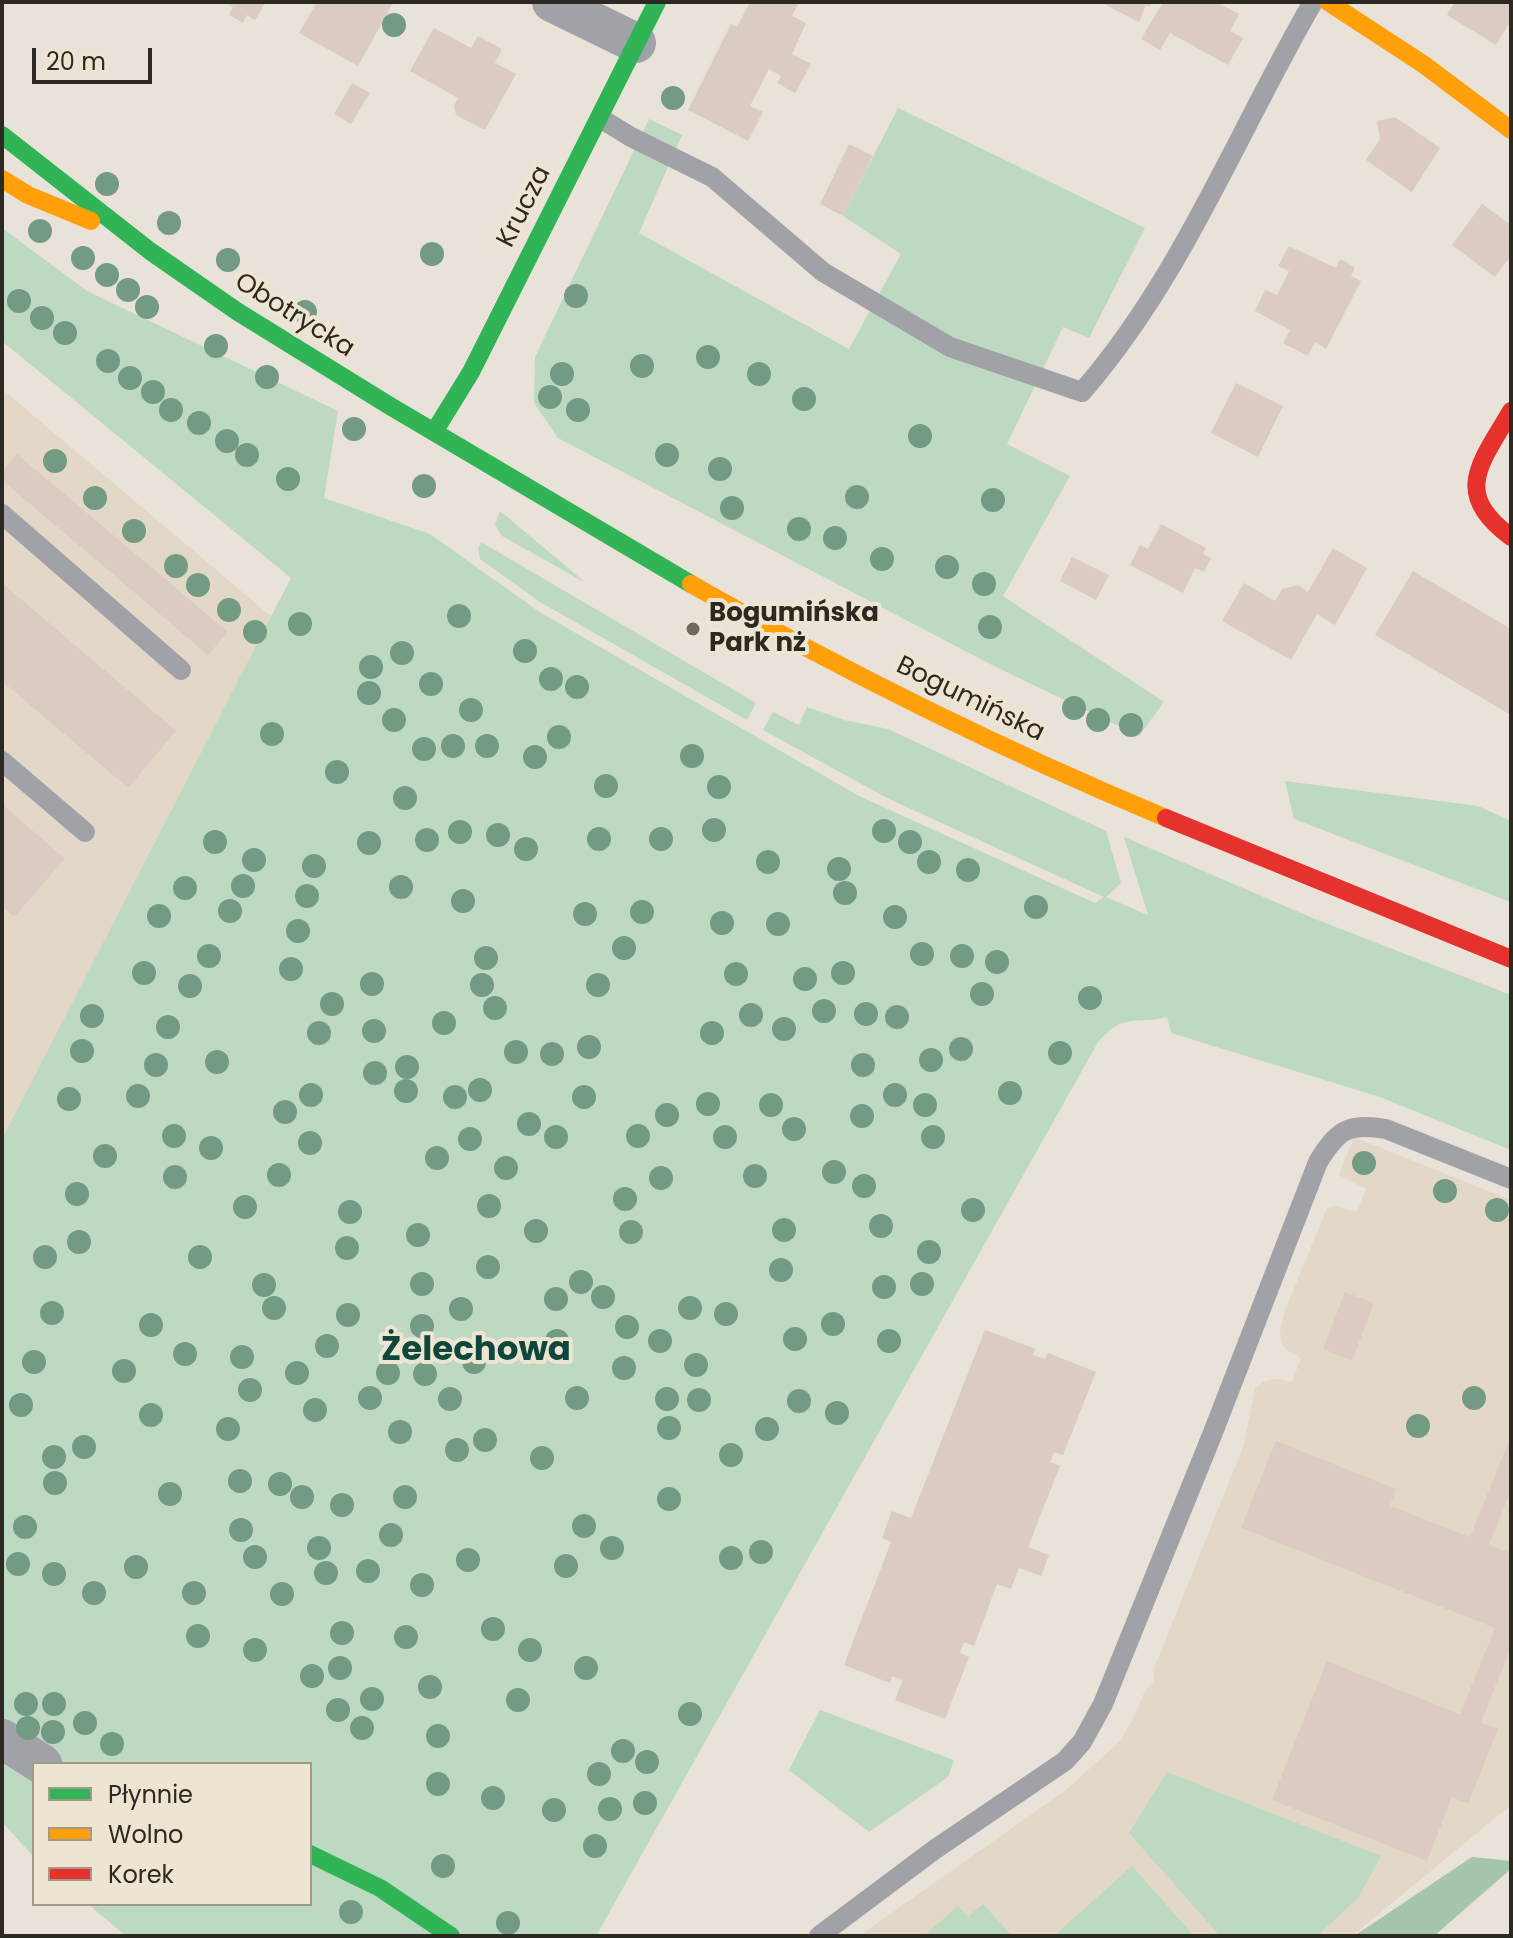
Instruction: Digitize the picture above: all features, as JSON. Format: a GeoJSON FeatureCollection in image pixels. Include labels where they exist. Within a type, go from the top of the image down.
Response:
{"type":"FeatureCollection","features":[{"type":"Feature","properties":{"kind":"street"},"geometry":{"type":"LineString","coordinates":[[552,2],[636,43]]}},
{"type":"Feature","properties":{"kind":"street","name":"Krucza"},"geometry":{"type":"LineString","coordinates":[[434,432],[471,372],[657,2]]}},
{"type":"Feature","properties":{"kind":"street"},"geometry":{"type":"LineString","coordinates":[[1328,2],[1423,64],[1511,130]]}},
{"type":"Feature","properties":{"kind":"street","name":"Obotrycka"},"geometry":{"type":"LineString","coordinates":[[2,135],[34,157],[130,237],[199,287],[434,432]]}},
{"type":"Feature","properties":{"kind":"street","name":"Obotrycka"},"geometry":{"type":"LineString","coordinates":[[2,179],[28,195],[130,237]]}},
{"type":"Feature","properties":{"kind":"street"},"geometry":{"type":"LineString","coordinates":[[1511,411],[1476,477],[1475,498],[1485,518],[1511,537]]}},
{"type":"Feature","properties":{"kind":"street","name":"Bogumińska"},"geometry":{"type":"LineString","coordinates":[[434,432],[663,569],[786,638],[952,722],[1184,827],[1511,959]]}},
{"type":"Feature","properties":{"kind":"street"},"geometry":{"type":"LineString","coordinates":[[2,1739],[39,1762]]}},
{"type":"Feature","properties":{"kind":"street"},"geometry":{"type":"LineString","coordinates":[[312,1855],[380,1888],[451,1936]]}},
{"type":"Feature","properties":{"kind":"lane"},"geometry":{"type":"LineString","coordinates":[[600,118],[712,177],[823,272],[950,347],[1082,392],[1144,312],[1175,262],[1313,2]]}},
{"type":"Feature","properties":{"kind":"lane"},"geometry":{"type":"LineString","coordinates":[[2,514],[181,670]]}},
{"type":"Feature","properties":{"kind":"lane"},"geometry":{"type":"LineString","coordinates":[[2,761],[85,832]]}},
{"type":"Feature","properties":{"kind":"lane"},"geometry":{"type":"LineString","coordinates":[[819,1936],[934,1850],[1065,1761],[1082,1742],[1103,1704],[1318,1162],[1333,1137],[1349,1128],[1368,1125],[1386,1129],[1511,1179]]}},
{"type":"Feature","properties":{"kind":"shaded area"},"geometry":{"type":"Polygon","coordinates":[[[2,389],[272,617],[2,1139],[2,389]]]}},
{"type":"Feature","properties":{"kind":"shaded area"},"geometry":{"type":"Polygon","coordinates":[[[1354,1137],[1511,1200],[1511,1805],[1352,1936],[859,1936],[1066,1790],[1121,1740],[1144,1693],[1154,1680],[1154,1668],[1244,1445],[1255,1388],[1265,1381],[1278,1379],[1292,1382],[1301,1358],[1285,1349],[1281,1342],[1284,1313],[1327,1208],[1334,1206],[1357,1212],[1366,1189],[1339,1175],[1354,1137]]]}},
{"type":"Feature","properties":{"kind":"green space"},"geometry":{"type":"Polygon","coordinates":[[[898,108],[1145,228],[1089,338],[1063,327],[1007,444],[1070,476],[1003,596],[1164,702],[1139,736],[992,665],[558,438],[534,403],[535,357],[649,119],[682,135],[639,233],[849,349],[901,254],[843,216],[898,108]]]}},
{"type":"Feature","properties":{"kind":"green space"},"geometry":{"type":"Polygon","coordinates":[[[2,228],[87,291],[338,411],[324,498],[430,534],[541,613],[859,796],[1095,903],[1104,897],[889,799],[763,730],[773,712],[799,725],[807,707],[844,720],[888,729],[1106,831],[1121,883],[1106,897],[1148,915],[1124,837],[1315,919],[1511,995],[1511,1150],[1380,1097],[1171,1033],[1167,1017],[1130,1021],[1115,1027],[1098,1042],[596,1936],[126,1936],[90,1906],[312,1906],[312,1762],[32,1762],[32,1855],[2,1822],[2,1139],[291,578],[2,341],[2,228]]]}},
{"type":"Feature","properties":{"kind":"green space"},"geometry":{"type":"Polygon","coordinates":[[[500,511],[586,583],[502,536],[495,525],[500,511]]]}},
{"type":"Feature","properties":{"kind":"green space"},"geometry":{"type":"Polygon","coordinates":[[[481,542],[756,703],[747,720],[540,602],[480,559],[478,548],[481,542]]]}},
{"type":"Feature","properties":{"kind":"green space"},"geometry":{"type":"Polygon","coordinates":[[[1285,781],[1478,806],[1511,821],[1511,902],[1294,819],[1285,781]]]}},
{"type":"Feature","properties":{"kind":"green space"},"geometry":{"type":"Polygon","coordinates":[[[820,1710],[954,1760],[948,1777],[869,1832],[789,1770],[820,1710]]]}},
{"type":"Feature","properties":{"kind":"green space"},"geometry":{"type":"Polygon","coordinates":[[[1167,1772],[1381,1856],[1358,1898],[1317,1936],[1220,1936],[1129,1833],[1167,1772]]]}},
{"type":"Feature","properties":{"kind":"green space"},"geometry":{"type":"Polygon","coordinates":[[[1472,1857],[1511,1861],[1511,1869],[1434,1936],[1354,1936],[1472,1857]]]}},
{"type":"Feature","properties":{"kind":"green space"},"geometry":{"type":"Polygon","coordinates":[[[1132,1866],[1194,1936],[1054,1936],[1132,1866]]]}},
{"type":"Feature","properties":{"kind":"green space"},"geometry":{"type":"Polygon","coordinates":[[[983,1904],[1012,1936],[924,1936],[958,1906],[968,1917],[983,1904]]]}},
{"type":"Feature","properties":{"kind":"building"},"geometry":{"type":"Polygon","coordinates":[[[224,2],[266,2],[255,20],[247,15],[243,23],[229,15],[233,7],[224,2]]]}},
{"type":"Feature","properties":{"kind":"building"},"geometry":{"type":"Polygon","coordinates":[[[317,2],[393,3],[358,66],[299,33],[317,2]]]}},
{"type":"Feature","properties":{"kind":"building"},"geometry":{"type":"Polygon","coordinates":[[[750,2],[799,2],[792,16],[806,23],[792,54],[811,64],[795,93],[777,83],[781,76],[769,69],[750,106],[763,112],[748,141],[688,110],[731,24],[737,27],[750,2]]]}},
{"type":"Feature","properties":{"kind":"building"},"geometry":{"type":"Polygon","coordinates":[[[1100,2],[1152,2],[1150,7],[1146,5],[1139,22],[1100,2]]]}},
{"type":"Feature","properties":{"kind":"building"},"geometry":{"type":"Polygon","coordinates":[[[1163,2],[1216,2],[1239,14],[1230,31],[1243,38],[1228,65],[1170,33],[1160,50],[1141,39],[1163,2]]]}},
{"type":"Feature","properties":{"kind":"building"},"geometry":{"type":"Polygon","coordinates":[[[1455,2],[1511,2],[1511,28],[1508,25],[1496,45],[1447,15],[1455,2]]]}},
{"type":"Feature","properties":{"kind":"building"},"geometry":{"type":"Polygon","coordinates":[[[434,28],[471,48],[478,36],[502,49],[495,63],[516,74],[485,130],[456,115],[454,106],[458,98],[410,71],[434,28]]]}},
{"type":"Feature","properties":{"kind":"building"},"geometry":{"type":"Polygon","coordinates":[[[352,83],[370,93],[351,124],[334,114],[352,83]]]}},
{"type":"Feature","properties":{"kind":"building"},"geometry":{"type":"Polygon","coordinates":[[[1395,117],[1440,148],[1412,192],[1366,160],[1380,139],[1377,121],[1395,117]]]}},
{"type":"Feature","properties":{"kind":"building"},"geometry":{"type":"Polygon","coordinates":[[[849,144],[873,156],[843,216],[820,204],[849,144]]]}},
{"type":"Feature","properties":{"kind":"building"},"geometry":{"type":"Polygon","coordinates":[[[1482,204],[1511,225],[1511,256],[1495,277],[1452,245],[1482,204]]]}},
{"type":"Feature","properties":{"kind":"building"},"geometry":{"type":"Polygon","coordinates":[[[1289,246],[1336,268],[1340,259],[1355,267],[1351,276],[1361,281],[1326,349],[1315,342],[1308,356],[1283,343],[1290,330],[1255,311],[1265,290],[1277,295],[1289,271],[1278,266],[1289,246]]]}},
{"type":"Feature","properties":{"kind":"building"},"geometry":{"type":"Polygon","coordinates":[[[1236,383],[1283,406],[1258,457],[1211,433],[1236,383]]]}},
{"type":"Feature","properties":{"kind":"building"},"geometry":{"type":"Polygon","coordinates":[[[17,454],[228,632],[208,655],[2,480],[2,472],[17,454]]]}},
{"type":"Feature","properties":{"kind":"building"},"geometry":{"type":"Polygon","coordinates":[[[1161,524],[1206,548],[1203,554],[1211,558],[1204,572],[1195,568],[1183,593],[1130,565],[1140,545],[1148,549],[1161,524]]]}},
{"type":"Feature","properties":{"kind":"building"},"geometry":{"type":"Polygon","coordinates":[[[1333,548],[1367,568],[1335,625],[1317,614],[1291,660],[1222,621],[1244,583],[1275,601],[1282,589],[1298,585],[1308,592],[1333,548]]]}},
{"type":"Feature","properties":{"kind":"building"},"geometry":{"type":"Polygon","coordinates":[[[1072,557],[1109,575],[1096,600],[1060,581],[1072,557]]]}},
{"type":"Feature","properties":{"kind":"building"},"geometry":{"type":"Polygon","coordinates":[[[1413,571],[1511,629],[1511,715],[1375,635],[1413,571]]]}},
{"type":"Feature","properties":{"kind":"building"},"geometry":{"type":"Polygon","coordinates":[[[2,583],[176,731],[128,788],[2,681],[2,583]]]}},
{"type":"Feature","properties":{"kind":"building"},"geometry":{"type":"Polygon","coordinates":[[[2,804],[65,859],[14,917],[2,906],[2,804]]]}},
{"type":"Feature","properties":{"kind":"building"},"geometry":{"type":"Polygon","coordinates":[[[1345,1292],[1374,1303],[1352,1361],[1323,1349],[1345,1292]]]}},
{"type":"Feature","properties":{"kind":"building"},"geometry":{"type":"Polygon","coordinates":[[[985,1330],[1036,1349],[1033,1355],[1045,1359],[1048,1353],[1096,1372],[1063,1455],[1054,1452],[1050,1462],[1060,1466],[1028,1547],[1049,1555],[1041,1576],[1019,1568],[1011,1589],[997,1584],[974,1646],[964,1642],[960,1653],[969,1657],[945,1719],[895,1700],[903,1680],[892,1676],[890,1683],[844,1665],[891,1542],[882,1538],[892,1511],[911,1518],[985,1330]]]}},
{"type":"Feature","properties":{"kind":"building"},"geometry":{"type":"Polygon","coordinates":[[[1511,1436],[1511,1490],[1489,1545],[1511,1553],[1511,1647],[1481,1722],[1498,1729],[1468,1804],[1452,1797],[1427,1861],[1272,1800],[1327,1661],[1460,1714],[1495,1628],[1241,1528],[1276,1441],[1396,1489],[1390,1506],[1470,1537],[1511,1436]]]}},
{"type":"Feature","properties":{"kind":"traffic: fast"},"geometry":{"type":"LineString","coordinates":[[434,432],[471,372],[657,2]]}},
{"type":"Feature","properties":{"kind":"traffic: fast"},"geometry":{"type":"LineString","coordinates":[[2,135],[150,251],[238,312],[691,584]]}},
{"type":"Feature","properties":{"kind":"traffic: fast"},"geometry":{"type":"LineString","coordinates":[[312,1855],[380,1888],[451,1936]]}},
{"type":"Feature","properties":{"kind":"traffic: slow"},"geometry":{"type":"LineString","coordinates":[[1328,2],[1423,64],[1511,130]]}},
{"type":"Feature","properties":{"kind":"traffic: slow"},"geometry":{"type":"LineString","coordinates":[[2,179],[28,195],[91,221]]}},
{"type":"Feature","properties":{"kind":"traffic: slow"},"geometry":{"type":"LineString","coordinates":[[691,584],[925,708],[1166,818]]}},
{"type":"Feature","properties":{"kind":"traffic: jam"},"geometry":{"type":"LineString","coordinates":[[1511,411],[1490,446],[1477,477],[1481,506],[1511,537]]}},
{"type":"Feature","properties":{"kind":"traffic: jam"},"geometry":{"type":"LineString","coordinates":[[1166,818],[1511,959]]}},
{"type":"Feature","properties":{"kind":"place","name":"Bogumińska Park nż"},"geometry":{"type":"Point","coordinates":[693,629]}},
{"type":"Feature","properties":{"kind":"district","name":"Żelechowa"},"geometry":{"type":"Point","coordinates":[476,1351]}}]}
